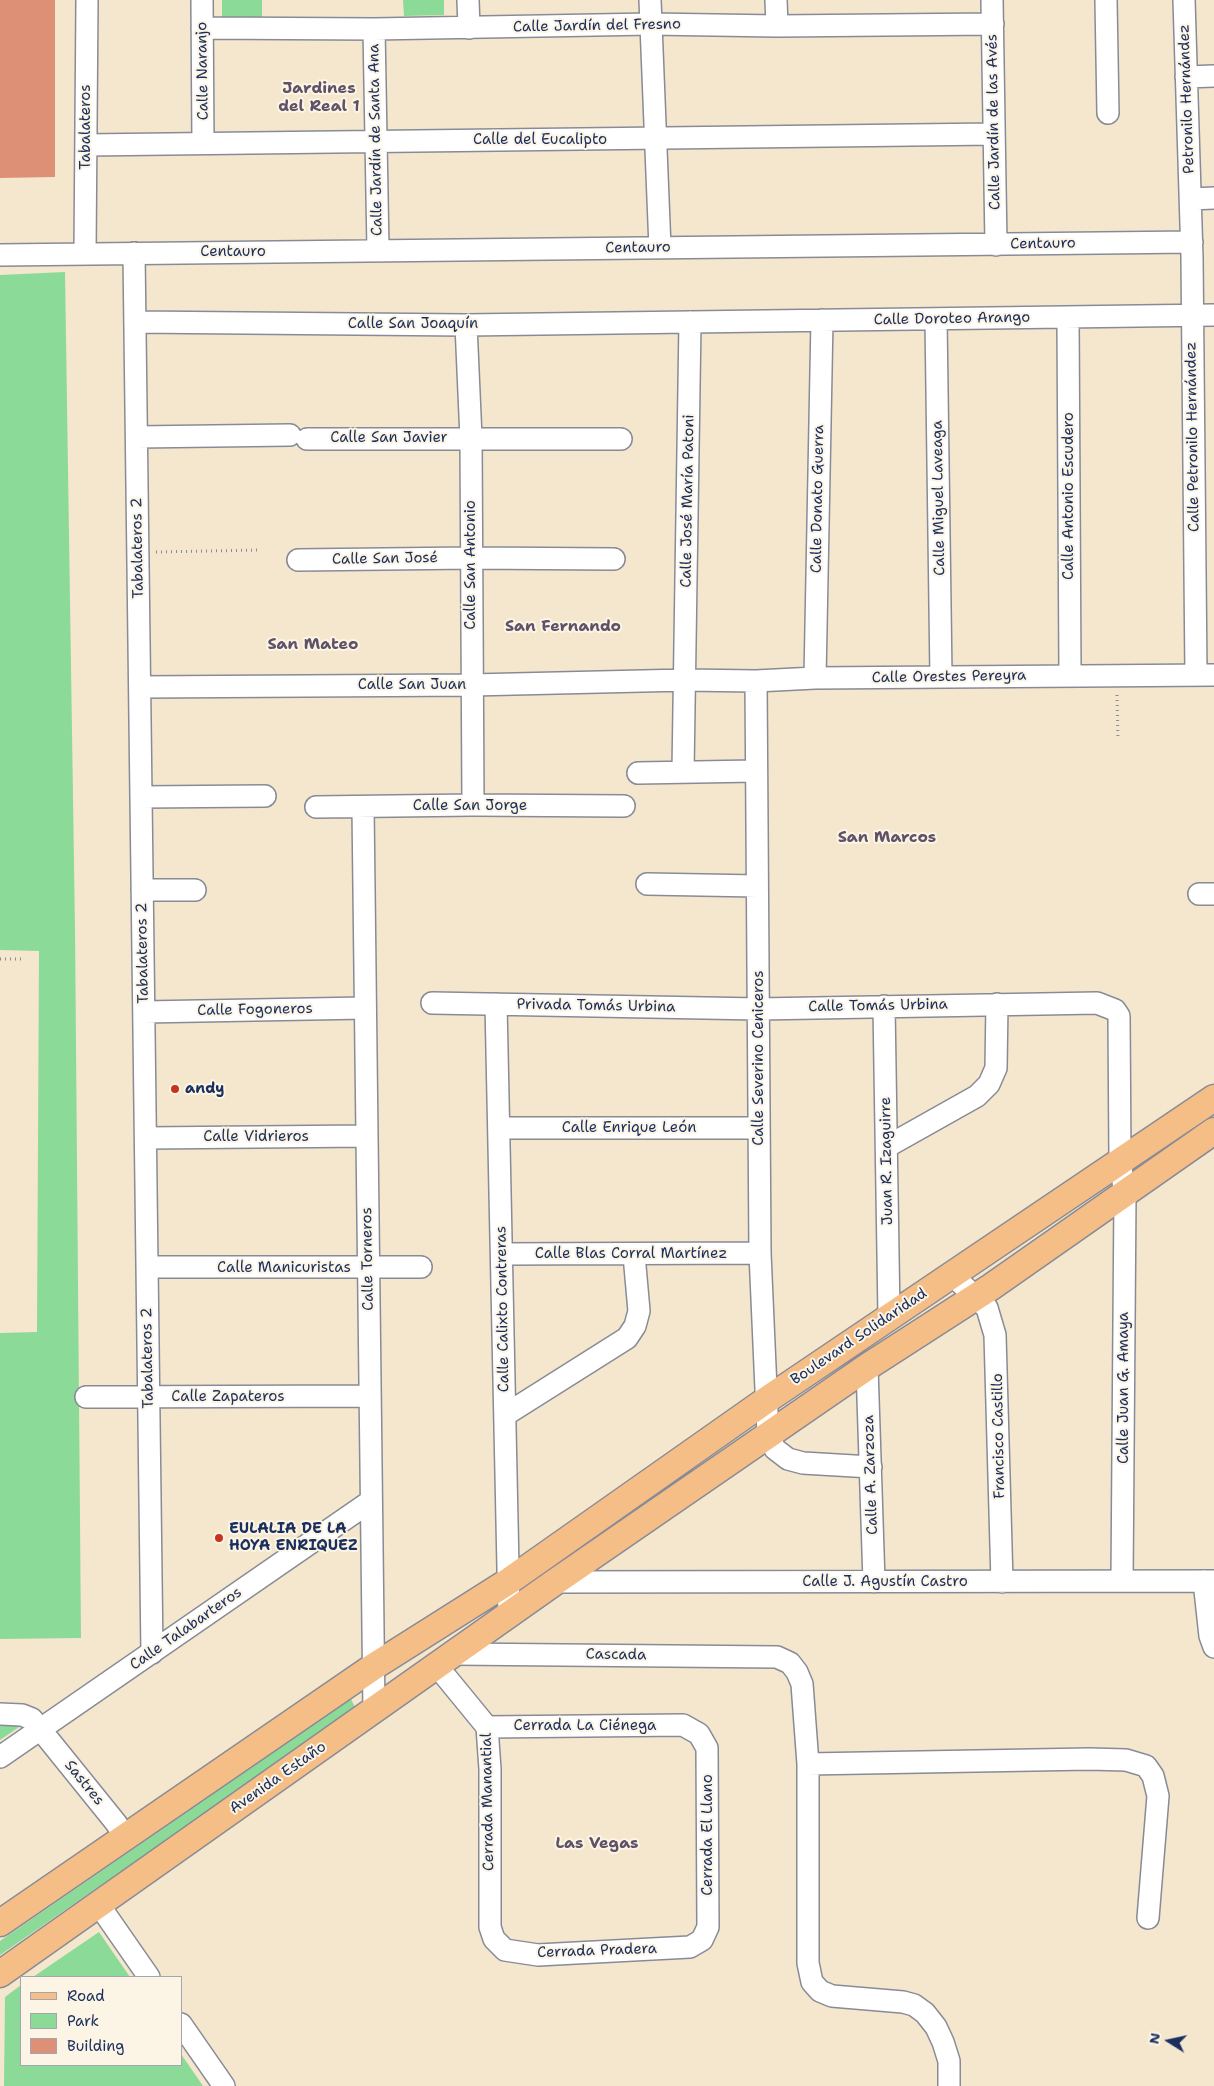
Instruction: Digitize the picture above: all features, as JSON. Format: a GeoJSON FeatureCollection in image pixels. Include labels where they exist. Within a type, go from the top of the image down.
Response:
{"type":"FeatureCollection","features":[{"type":"Feature","properties":{"kind":"main road","name":"Boulevard Solidaridad"},"geometry":{"type":"LineString","coordinates":[[509,1581],[950,1274],[1214,1098]]}},
{"type":"Feature","properties":{"kind":"main road","name":"Boulevard Solidaridad"},"geometry":{"type":"LineString","coordinates":[[555,1582],[867,1367],[976,1297],[1125,1195],[1214,1131]]}},
{"type":"Feature","properties":{"kind":"main road"},"geometry":{"type":"LineString","coordinates":[[0,1923],[373,1667],[509,1581]]}},
{"type":"Feature","properties":{"kind":"main road","name":"Avenida Estaño"},"geometry":{"type":"LineString","coordinates":[[0,1974],[555,1582]]}},
{"type":"Feature","properties":{"kind":"street","name":"Tabalateros"},"geometry":{"type":"LineString","coordinates":[[85,253],[87,0]]}},
{"type":"Feature","properties":{"kind":"street","name":"Calle Naranjo"},"geometry":{"type":"LineString","coordinates":[[202,0],[203,143]]}},
{"type":"Feature","properties":{"kind":"street"},"geometry":{"type":"LineString","coordinates":[[468,0],[469,28]]}},
{"type":"Feature","properties":{"kind":"street"},"geometry":{"type":"LineString","coordinates":[[650,0],[660,248]]}},
{"type":"Feature","properties":{"kind":"street"},"geometry":{"type":"LineString","coordinates":[[776,0],[777,26]]}},
{"type":"Feature","properties":{"kind":"street","name":"Calle Jardín de las Avés"},"geometry":{"type":"LineString","coordinates":[[992,0],[996,245]]}},
{"type":"Feature","properties":{"kind":"street"},"geometry":{"type":"LineString","coordinates":[[1106,0],[1108,113]]}},
{"type":"Feature","properties":{"kind":"street","name":"Petronilo Hernández"},"geometry":{"type":"LineString","coordinates":[[1184,0],[1191,199]]}},
{"type":"Feature","properties":{"kind":"street","name":"Calle Jardín del Fresno"},"geometry":{"type":"LineString","coordinates":[[202,28],[374,29],[651,24],[777,26],[992,24]]}},
{"type":"Feature","properties":{"kind":"street","name":"Calle Jardín de Santa Ana"},"geometry":{"type":"LineString","coordinates":[[374,29],[378,250]]}},
{"type":"Feature","properties":{"kind":"street"},"geometry":{"type":"LineString","coordinates":[[1186,77],[1214,76]]}},
{"type":"Feature","properties":{"kind":"street","name":"Calle del Eucalipto"},"geometry":{"type":"LineString","coordinates":[[86,145],[994,134]]}},
{"type":"Feature","properties":{"kind":"street"},"geometry":{"type":"LineString","coordinates":[[1191,199],[1214,198]]}},
{"type":"Feature","properties":{"kind":"street","name":"Calle Petronilo Hernández"},"geometry":{"type":"LineString","coordinates":[[1191,199],[1192,316],[1205,675]]}},
{"type":"Feature","properties":{"kind":"street","name":"Centauro"},"geometry":{"type":"LineString","coordinates":[[0,255],[134,252],[1192,242]]}},
{"type":"Feature","properties":{"kind":"street","name":"Tabalateros 2"},"geometry":{"type":"LineString","coordinates":[[134,252],[152,1653]]}},
{"type":"Feature","properties":{"kind":"street","name":"Calle Doroteo Arango"},"geometry":{"type":"LineString","coordinates":[[690,322],[1214,315]]}},
{"type":"Feature","properties":{"kind":"street","name":"Calle Antonio Escudero"},"geometry":{"type":"LineString","coordinates":[[1068,317],[1070,676]]}},
{"type":"Feature","properties":{"kind":"street","name":"Calle Miguel Laveaga"},"geometry":{"type":"LineString","coordinates":[[936,319],[942,677]]}},
{"type":"Feature","properties":{"kind":"street","name":"Calle Donato Guerra"},"geometry":{"type":"LineString","coordinates":[[815,678],[822,320]]}},
{"type":"Feature","properties":{"kind":"street","name":"Calle San Joaquín"},"geometry":{"type":"LineString","coordinates":[[135,322],[466,325],[690,322]]}},
{"type":"Feature","properties":{"kind":"street","name":"Calle José María Patoni"},"geometry":{"type":"LineString","coordinates":[[683,771],[690,322]]}},
{"type":"Feature","properties":{"kind":"street","name":"Calle San Antonio"},"geometry":{"type":"LineString","coordinates":[[466,325],[471,438],[473,805]]}},
{"type":"Feature","properties":{"kind":"street","name":"Calle San Javier"},"geometry":{"type":"LineString","coordinates":[[137,437],[621,439]]}},
{"type":"Feature","properties":{"kind":"street","name":"Calle San José"},"geometry":{"type":"LineString","coordinates":[[298,560],[471,558],[614,560]]}},
{"type":"Feature","properties":{"kind":"street","name":"Calle Orestes Pereyra"},"geometry":{"type":"LineString","coordinates":[[685,680],[756,681],[815,678],[1205,675]]}},
{"type":"Feature","properties":{"kind":"street","name":"Calle San Juan"},"geometry":{"type":"LineString","coordinates":[[140,687],[472,685],[685,680]]}},
{"type":"Feature","properties":{"kind":"street","name":"Calle Severino Ceniceros"},"geometry":{"type":"LineString","coordinates":[[756,681],[755,771],[759,1008],[760,1253],[765,1401],[768,1435]]}},
{"type":"Feature","properties":{"kind":"street"},"geometry":{"type":"LineString","coordinates":[[638,773],[755,771]]}},
{"type":"Feature","properties":{"kind":"street"},"geometry":{"type":"LineString","coordinates":[[141,798],[265,796]]}},
{"type":"Feature","properties":{"kind":"street","name":"Calle San Jorge"},"geometry":{"type":"LineString","coordinates":[[316,807],[624,806]]}},
{"type":"Feature","properties":{"kind":"street","name":"Calle Torneros"},"geometry":{"type":"LineString","coordinates":[[363,807],[374,1711]]}},
{"type":"Feature","properties":{"kind":"street"},"geometry":{"type":"LineString","coordinates":[[647,884],[757,886]]}},
{"type":"Feature","properties":{"kind":"street"},"geometry":{"type":"LineString","coordinates":[[142,890],[195,890]]}},
{"type":"Feature","properties":{"kind":"street","name":"Privada Tomás Urbina"},"geometry":{"type":"LineString","coordinates":[[432,1003],[759,1008]]}},
{"type":"Feature","properties":{"kind":"street","name":"Calle Juan G. Amaya"},"geometry":{"type":"LineString","coordinates":[[997,1004],[1098,1003],[1115,1010],[1119,1016],[1120,1161],[1125,1195],[1122,1581]]}},
{"type":"Feature","properties":{"kind":"street","name":"Calle Calixto Contreras"},"geometry":{"type":"LineString","coordinates":[[496,1004],[509,1615]]}},
{"type":"Feature","properties":{"kind":"street"},"geometry":{"type":"LineString","coordinates":[[888,1146],[977,1096],[989,1084],[996,1068],[997,1004]]}},
{"type":"Feature","properties":{"kind":"street","name":"Calle Tomás Urbina"},"geometry":{"type":"LineString","coordinates":[[759,1008],[997,1004]]}},
{"type":"Feature","properties":{"kind":"street","name":"Juan R. Izaguirre"},"geometry":{"type":"LineString","coordinates":[[884,1006],[888,1146],[889,1316]]}},
{"type":"Feature","properties":{"kind":"street","name":"Calle Fogoneros"},"geometry":{"type":"LineString","coordinates":[[144,1012],[365,1008]]}},
{"type":"Feature","properties":{"kind":"street","name":"Calle Enrique León"},"geometry":{"type":"LineString","coordinates":[[499,1128],[759,1128]]}},
{"type":"Feature","properties":{"kind":"street","name":"Calle Vidrieros"},"geometry":{"type":"LineString","coordinates":[[146,1138],[367,1136]]}},
{"type":"Feature","properties":{"kind":"street","name":"Calle Blas Corral Martínez"},"geometry":{"type":"LineString","coordinates":[[502,1254],[634,1255],[760,1253]]}},
{"type":"Feature","properties":{"kind":"street"},"geometry":{"type":"LineString","coordinates":[[505,1415],[627,1338],[635,1326],[639,1311],[634,1255]]}},
{"type":"Feature","properties":{"kind":"street","name":"Calle Manicuristas"},"geometry":{"type":"LineString","coordinates":[[147,1267],[420,1267]]}},
{"type":"Feature","properties":{"kind":"street","name":"Francisco Castillo"},"geometry":{"type":"LineString","coordinates":[[950,1274],[987,1308],[994,1335],[1002,1582]]}},
{"type":"Feature","properties":{"kind":"street","name":"Calle A. Zarzoza"},"geometry":{"type":"LineString","coordinates":[[867,1367],[874,1582]]}},
{"type":"Feature","properties":{"kind":"street","name":"Calle Zapateros"},"geometry":{"type":"LineString","coordinates":[[86,1397],[370,1396]]}},
{"type":"Feature","properties":{"kind":"street"},"geometry":{"type":"LineString","coordinates":[[768,1435],[776,1449],[788,1459],[803,1463],[870,1467]]}},
{"type":"Feature","properties":{"kind":"street","name":"Calle Talabarteros"},"geometry":{"type":"LineString","coordinates":[[0,1757],[371,1501]]}},
{"type":"Feature","properties":{"kind":"street"},"geometry":{"type":"LineString","coordinates":[[1209,1581],[1210,1636],[1214,1647]]}},
{"type":"Feature","properties":{"kind":"street","name":"Calle J. Agustín Castro"},"geometry":{"type":"LineString","coordinates":[[555,1582],[1209,1581]]}},
{"type":"Feature","properties":{"kind":"street","name":"Cascada"},"geometry":{"type":"LineString","coordinates":[[446,1660],[777,1657],[790,1664],[797,1672],[802,1684],[808,1764]]}},
{"type":"Feature","properties":{"kind":"street","name":"Cerrada Manantial"},"geometry":{"type":"LineString","coordinates":[[446,1660],[487,1727],[490,1769],[490,1927],[494,1940],[505,1950]]}},
{"type":"Feature","properties":{"kind":"street","name":"Sastres"},"geometry":{"type":"LineString","coordinates":[[0,1714],[22,1715],[32,1719],[126,1838]]}},
{"type":"Feature","properties":{"kind":"street","name":"Cerrada La Ciénega"},"geometry":{"type":"LineString","coordinates":[[487,1727],[683,1725]]}},
{"type":"Feature","properties":{"kind":"street","name":"Cerrada El Llano"},"geometry":{"type":"LineString","coordinates":[[683,1725],[699,1734],[707,1748],[708,1927],[702,1940],[690,1947]]}},
{"type":"Feature","properties":{"kind":"street"},"geometry":{"type":"LineString","coordinates":[[949,2086],[949,2061],[943,2042],[936,2027],[925,2013],[914,2005],[904,2002],[832,1996],[820,1991],[812,1982],[808,1963],[808,1764],[1089,1759],[1126,1760],[1146,1766],[1153,1776],[1158,1796],[1148,1918]]}},
{"type":"Feature","properties":{"kind":"street"},"geometry":{"type":"LineString","coordinates":[[99,1905],[148,1976]]}},
{"type":"Feature","properties":{"kind":"street","name":"Cerrada Pradera"},"geometry":{"type":"LineString","coordinates":[[505,1950],[538,1955],[690,1947]]}},
{"type":"Feature","properties":{"kind":"street"},"geometry":{"type":"LineString","coordinates":[[182,2025],[224,2086]]}},
{"type":"Feature","properties":{"kind":"path"},"geometry":{"type":"LineString","coordinates":[[138,552],[260,550]]}},
{"type":"Feature","properties":{"kind":"path"},"geometry":{"type":"LineString","coordinates":[[1117,676],[1118,740]]}},
{"type":"Feature","properties":{"kind":"path"},"geometry":{"type":"LineString","coordinates":[[0,959],[22,959]]}},
{"type":"Feature","properties":{"kind":"green space"},"geometry":{"type":"Polygon","coordinates":[[[222,0],[262,0],[262,17],[222,18],[222,0]]]}},
{"type":"Feature","properties":{"kind":"green space"},"geometry":{"type":"Polygon","coordinates":[[[403,0],[444,0],[444,15],[404,16],[403,0]]]}},
{"type":"Feature","properties":{"kind":"green space"},"geometry":{"type":"Polygon","coordinates":[[[65,272],[75,929],[81,1638],[0,1639],[0,1333],[37,1332],[39,951],[0,950],[0,275],[65,272]]]}},
{"type":"Feature","properties":{"kind":"green space"},"geometry":{"type":"Polygon","coordinates":[[[351,1699],[356,1709],[0,1955],[0,1941],[351,1699]]]}},
{"type":"Feature","properties":{"kind":"green space"},"geometry":{"type":"Polygon","coordinates":[[[0,1725],[22,1725],[0,1740],[0,1725]]]}},
{"type":"Feature","properties":{"kind":"green space"},"geometry":{"type":"Polygon","coordinates":[[[99,1932],[129,1976],[34,1976],[99,1932]]]}},
{"type":"Feature","properties":{"kind":"green space"},"geometry":{"type":"Polygon","coordinates":[[[20,1986],[20,2066],[182,2066],[182,2055],[203,2086],[4,2086],[5,1997],[20,1986]]]}},
{"type":"Feature","properties":{"kind":"building"},"geometry":{"type":"Polygon","coordinates":[[[0,0],[55,0],[55,177],[0,178],[0,0]]]}},
{"type":"Feature","properties":{"kind":"place","name":"andy"},"geometry":{"type":"Point","coordinates":[175,1089]}},
{"type":"Feature","properties":{"kind":"place","name":"EULALIA DE LA HOYA ENRIQUEZ"},"geometry":{"type":"Point","coordinates":[219,1538]}},
{"type":"Feature","properties":{"kind":"district","name":"Jardines del Real 1"},"geometry":{"type":"Point","coordinates":[319,98]}},
{"type":"Feature","properties":{"kind":"district","name":"San Fernando"},"geometry":{"type":"Point","coordinates":[563,627]}},
{"type":"Feature","properties":{"kind":"district","name":"San Mateo"},"geometry":{"type":"Point","coordinates":[313,645]}},
{"type":"Feature","properties":{"kind":"district","name":"San Marcos"},"geometry":{"type":"Point","coordinates":[887,838]}},
{"type":"Feature","properties":{"kind":"district","name":"Las Vegas"},"geometry":{"type":"Point","coordinates":[597,1844]}}]}
